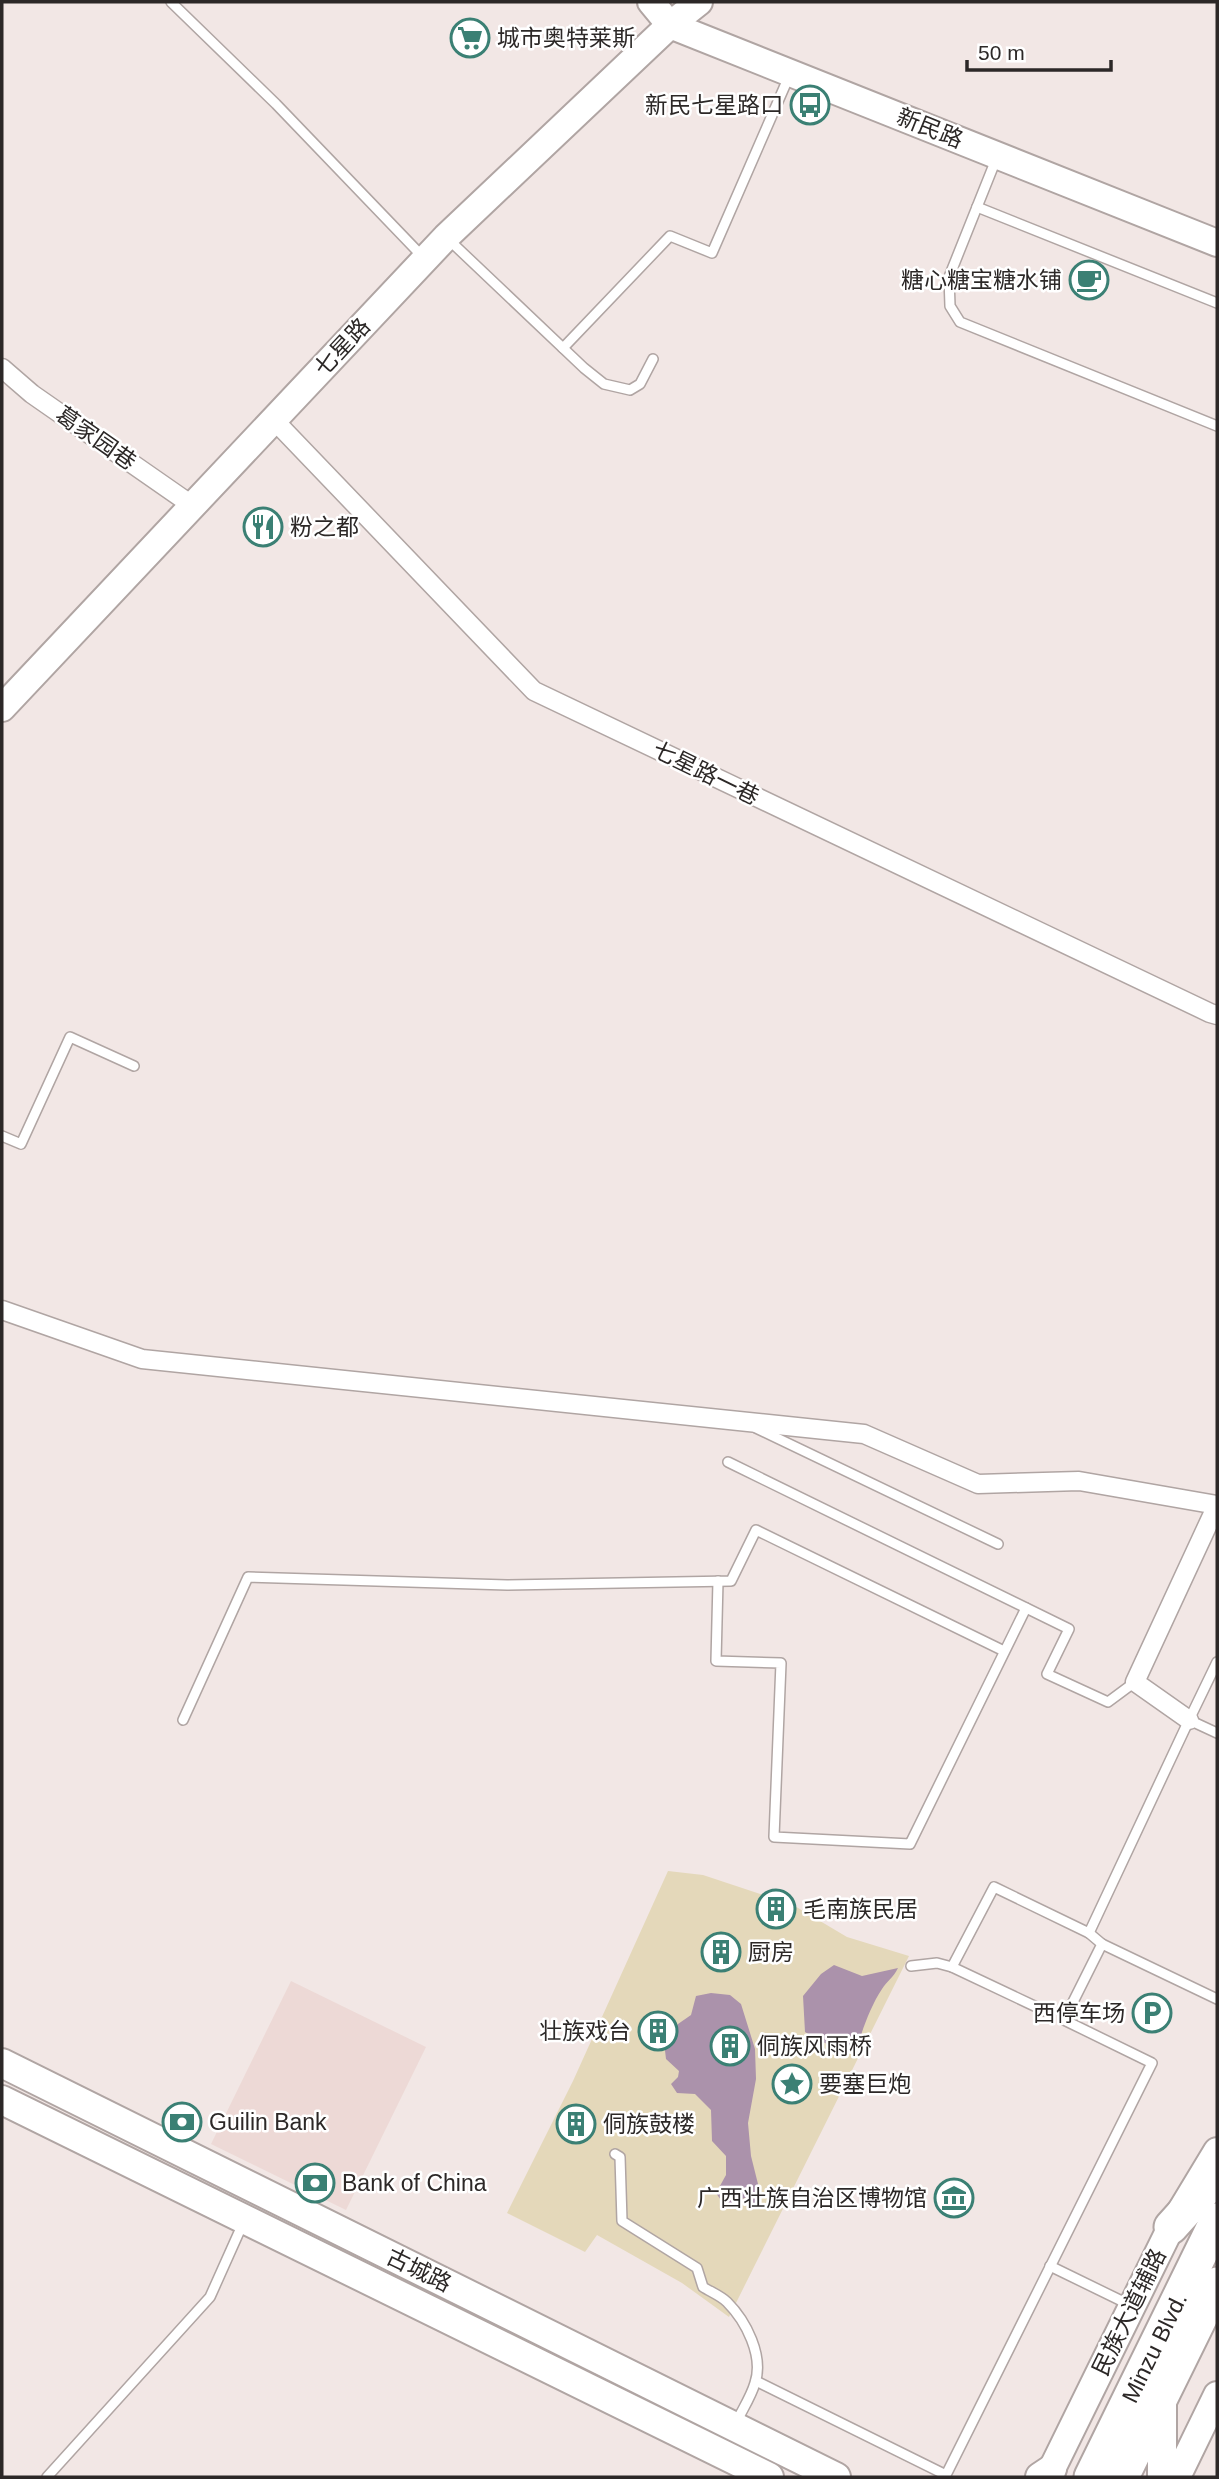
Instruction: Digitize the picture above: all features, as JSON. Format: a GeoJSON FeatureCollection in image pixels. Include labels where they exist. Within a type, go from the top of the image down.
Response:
{"type":"FeatureCollection","features":[{"type":"Feature","properties":{"kind":"highway"},"geometry":{"type":"LineString","coordinates":[[1171,2227],[1217,2176]]}},
{"type":"Feature","properties":{"kind":"highway","name":"Minzu Blvd."},"geometry":{"type":"LineString","coordinates":[[1091,2477],[1217,2220]]}},
{"type":"Feature","properties":{"kind":"highway","name":"Minzu Blvd."},"geometry":{"type":"LineString","coordinates":[[1122,2477],[1217,2284]]}},
{"type":"Feature","properties":{"kind":"main road","name":"新民路"},"geometry":{"type":"LineString","coordinates":[[651,2],[670,24],[1217,243]]}},
{"type":"Feature","properties":{"kind":"main road","name":"七星路"},"geometry":{"type":"LineString","coordinates":[[2,708],[446,237],[670,24],[699,2]]}},
{"type":"Feature","properties":{"kind":"main road","name":"古城路"},"geometry":{"type":"LineString","coordinates":[[2,2063],[836,2477]]}},
{"type":"Feature","properties":{"kind":"main road","name":"古城路"},"geometry":{"type":"LineString","coordinates":[[2,2100],[769,2477]]}},
{"type":"Feature","properties":{"kind":"main road","name":"民族大道辅路"},"geometry":{"type":"LineString","coordinates":[[1047,2474],[1171,2227],[1217,2151]]}},
{"type":"Feature","properties":{"kind":"main road"},"geometry":{"type":"LineString","coordinates":[[1177,2477],[1217,2395]]}},
{"type":"Feature","properties":{"kind":"main road"},"geometry":{"type":"LineString","coordinates":[[1161,2398],[1162,2477]]}},
{"type":"Feature","properties":{"kind":"street","name":"葛家园巷"},"geometry":{"type":"LineString","coordinates":[[2,368],[32,394],[193,506]]}},
{"type":"Feature","properties":{"kind":"street","name":"七星路一巷"},"geometry":{"type":"LineString","coordinates":[[274,420],[534,691],[1217,1015]]}},
{"type":"Feature","properties":{"kind":"street"},"geometry":{"type":"LineString","coordinates":[[2,1310],[142,1359],[864,1433],[978,1484],[1079,1481],[1217,1505],[1135,1682],[1189,1720]]}},
{"type":"Feature","properties":{"kind":"lane"},"geometry":{"type":"LineString","coordinates":[[171,2],[275,104],[425,259]]}},
{"type":"Feature","properties":{"kind":"lane"},"geometry":{"type":"LineString","coordinates":[[563,348],[670,236],[712,253],[791,73]]}},
{"type":"Feature","properties":{"kind":"lane"},"geometry":{"type":"LineString","coordinates":[[998,155],[949,277],[950,306],[960,322],[1217,426]]}},
{"type":"Feature","properties":{"kind":"lane"},"geometry":{"type":"LineString","coordinates":[[977,207],[1217,303]]}},
{"type":"Feature","properties":{"kind":"lane"},"geometry":{"type":"LineString","coordinates":[[446,237],[604,384],[630,390],[640,384],[653,359]]}},
{"type":"Feature","properties":{"kind":"lane"},"geometry":{"type":"LineString","coordinates":[[2,1136],[21,1144],[70,1037],[134,1066]]}},
{"type":"Feature","properties":{"kind":"lane"},"geometry":{"type":"LineString","coordinates":[[742,1421],[998,1544]]}},
{"type":"Feature","properties":{"kind":"lane"},"geometry":{"type":"LineString","coordinates":[[728,1462],[1069,1629],[1047,1674],[1108,1702],[1135,1682]]}},
{"type":"Feature","properties":{"kind":"lane"},"geometry":{"type":"LineString","coordinates":[[183,1720],[248,1577],[506,1586],[731,1581],[756,1530],[1004,1651]]}},
{"type":"Feature","properties":{"kind":"lane"},"geometry":{"type":"LineString","coordinates":[[718,1581],[716,1661],[781,1663],[774,1838],[910,1844],[1026,1608]]}},
{"type":"Feature","properties":{"kind":"lane"},"geometry":{"type":"LineString","coordinates":[[1089,1933],[1217,1662]]}},
{"type":"Feature","properties":{"kind":"lane"},"geometry":{"type":"LineString","coordinates":[[1189,1720],[1217,1733]]}},
{"type":"Feature","properties":{"kind":"lane"},"geometry":{"type":"LineString","coordinates":[[952,1967],[994,1887],[1089,1933],[1102,1944],[1217,1999]]}},
{"type":"Feature","properties":{"kind":"lane"},"geometry":{"type":"LineString","coordinates":[[756,2381],[946,2475],[1152,2063],[1064,2020],[1102,1944]]}},
{"type":"Feature","properties":{"kind":"lane"},"geometry":{"type":"LineString","coordinates":[[911,1966],[937,1963],[952,1967],[1045,2011]]}},
{"type":"Feature","properties":{"kind":"lane"},"geometry":{"type":"LineString","coordinates":[[615,2154],[620,2157],[622,2221],[697,2268],[703,2287],[726,2301],[739,2317],[755,2348],[758,2366],[756,2381],[734,2427]]}},
{"type":"Feature","properties":{"kind":"lane"},"geometry":{"type":"LineString","coordinates":[[47,2477],[210,2297],[245,2220]]}},
{"type":"Feature","properties":{"kind":"lane"},"geometry":{"type":"LineString","coordinates":[[1051,2266],[1131,2306]]}},
{"type":"Feature","properties":{"kind":"shaded area"},"geometry":{"type":"Polygon","coordinates":[[[668,1871],[703,1875],[793,1905],[847,1937],[909,1956],[729,2317],[682,2283],[597,2235],[585,2252],[507,2213],[573,2081],[668,1871]]]}},
{"type":"Feature","properties":{"kind":"shaded area"},"geometry":{"type":"Polygon","coordinates":[[[834,1965],[862,1976],[898,1968],[874,2003],[856,2051],[836,2047],[805,2032],[803,1996],[821,1974],[834,1965]]]}},
{"type":"Feature","properties":{"kind":"shaded area"},"geometry":{"type":"Polygon","coordinates":[[[291,1981],[426,2047],[346,2210],[211,2144],[291,1981]]]}},
{"type":"Feature","properties":{"kind":"shaded area"},"geometry":{"type":"Polygon","coordinates":[[[711,1993],[730,1995],[741,2004],[755,2049],[756,2079],[748,2123],[751,2156],[761,2196],[755,2206],[747,2197],[725,2206],[716,2193],[726,2175],[726,2156],[712,2141],[711,2110],[695,2094],[677,2093],[671,2084],[678,2077],[679,2071],[666,2059],[664,2042],[678,2024],[691,2015],[696,1996],[711,1993]]]}},
{"type":"Feature","properties":{"kind":"place","name":"城市奥特莱斯"},"geometry":{"type":"Point","coordinates":[470,38]}},
{"type":"Feature","properties":{"kind":"place","name":"新民七星路口"},"geometry":{"type":"Point","coordinates":[810,105]}},
{"type":"Feature","properties":{"kind":"place","name":"糖心糖宝糖水铺"},"geometry":{"type":"Point","coordinates":[1089,280]}},
{"type":"Feature","properties":{"kind":"place","name":"粉之都"},"geometry":{"type":"Point","coordinates":[263,527]}},
{"type":"Feature","properties":{"kind":"place","name":"毛南族民居"},"geometry":{"type":"Point","coordinates":[776,1909]}},
{"type":"Feature","properties":{"kind":"place","name":"厨房"},"geometry":{"type":"Point","coordinates":[721,1952]}},
{"type":"Feature","properties":{"kind":"place","name":"西停车场"},"geometry":{"type":"Point","coordinates":[1152,2013]}},
{"type":"Feature","properties":{"kind":"place","name":"壮族戏台"},"geometry":{"type":"Point","coordinates":[658,2031]}},
{"type":"Feature","properties":{"kind":"place","name":"侗族风雨桥"},"geometry":{"type":"Point","coordinates":[730,2046]}},
{"type":"Feature","properties":{"kind":"place","name":"要塞巨炮"},"geometry":{"type":"Point","coordinates":[792,2084]}},
{"type":"Feature","properties":{"kind":"place","name":"Guilin Bank"},"geometry":{"type":"Point","coordinates":[182,2122]}},
{"type":"Feature","properties":{"kind":"place","name":"侗族鼓楼"},"geometry":{"type":"Point","coordinates":[576,2124]}},
{"type":"Feature","properties":{"kind":"place","name":"Bank of China"},"geometry":{"type":"Point","coordinates":[315,2183]}},
{"type":"Feature","properties":{"kind":"place","name":"广西壮族自治区博物馆"},"geometry":{"type":"Point","coordinates":[954,2198]}}]}
